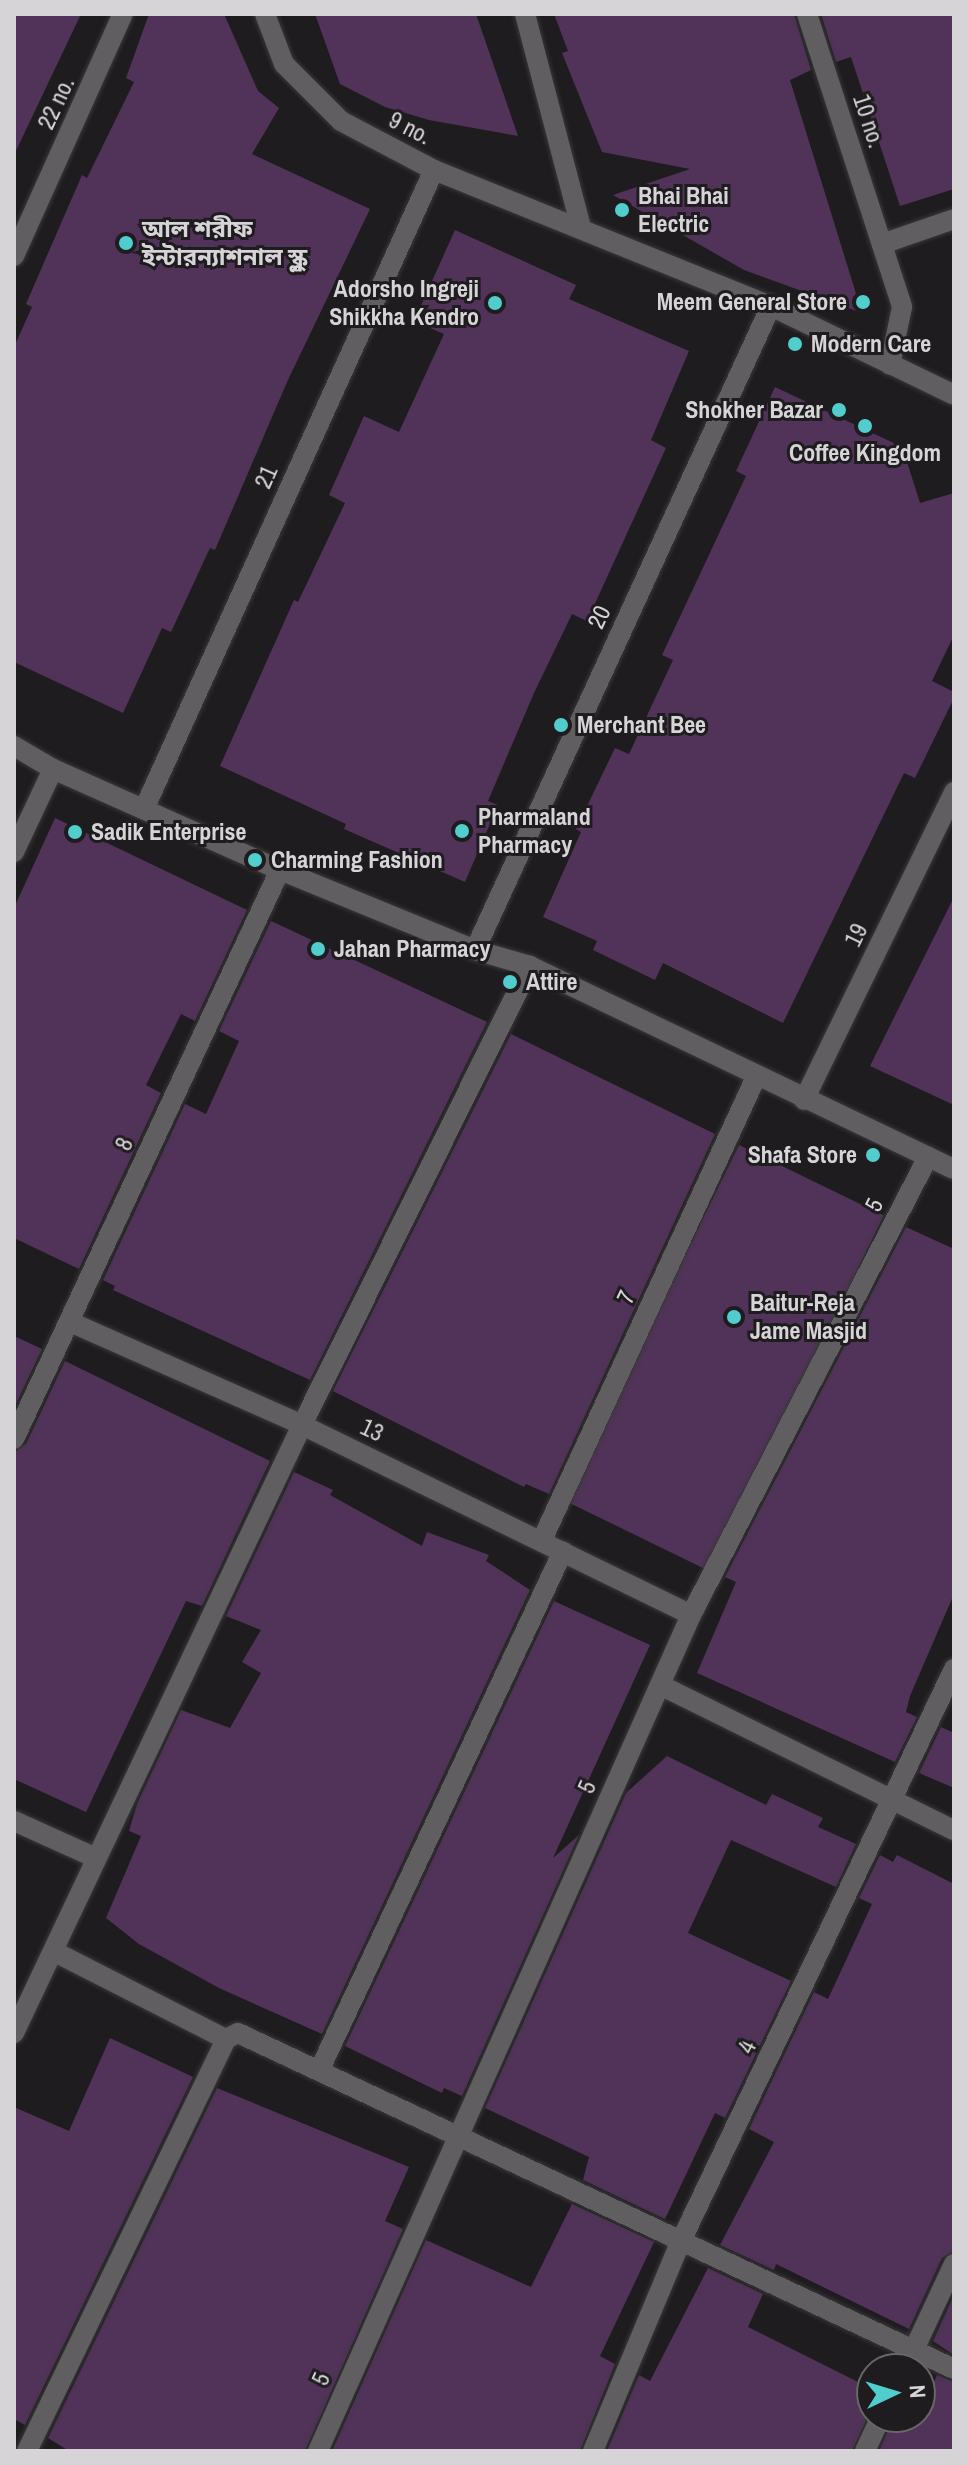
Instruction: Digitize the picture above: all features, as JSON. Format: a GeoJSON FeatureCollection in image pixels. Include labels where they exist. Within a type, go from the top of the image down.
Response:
{"type":"FeatureCollection","features":[{"type":"Feature","properties":{"kind":"street","name":"22 no."},"geometry":{"type":"LineString","coordinates":[[14,256],[123,14]]}},
{"type":"Feature","properties":{"kind":"street","name":"9 no."},"geometry":{"type":"LineString","coordinates":[[265,14],[284,64],[341,121],[434,170],[771,306],[954,395]]}},
{"type":"Feature","properties":{"kind":"street"},"geometry":{"type":"LineString","coordinates":[[525,14],[581,227]]}},
{"type":"Feature","properties":{"kind":"street","name":"10 no."},"geometry":{"type":"LineString","coordinates":[[807,14],[882,244]]}},
{"type":"Feature","properties":{"kind":"street","name":"21"},"geometry":{"type":"LineString","coordinates":[[145,807],[434,170]]}},
{"type":"Feature","properties":{"kind":"street"},"geometry":{"type":"LineString","coordinates":[[890,365],[902,307],[882,244],[954,219]]}},
{"type":"Feature","properties":{"kind":"street","name":"20"},"geometry":{"type":"LineString","coordinates":[[475,950],[771,306]]}},
{"type":"Feature","properties":{"kind":"street"},"geometry":{"type":"LineString","coordinates":[[14,746],[53,769],[145,807],[280,870],[475,950],[530,966],[804,1100],[954,1169]]}},
{"type":"Feature","properties":{"kind":"street"},"geometry":{"type":"LineString","coordinates":[[14,852],[53,769]]}},
{"type":"Feature","properties":{"kind":"street","name":"19"},"geometry":{"type":"LineString","coordinates":[[804,1100],[954,792]]}},
{"type":"Feature","properties":{"kind":"street","name":"8"},"geometry":{"type":"LineString","coordinates":[[14,1439],[280,870]]}},
{"type":"Feature","properties":{"kind":"street"},"geometry":{"type":"LineString","coordinates":[[14,2033],[302,1425],[530,966]]}},
{"type":"Feature","properties":{"kind":"street","name":"7"},"geometry":{"type":"LineString","coordinates":[[542,1540],[756,1077]]}},
{"type":"Feature","properties":{"kind":"street","name":"5"},"geometry":{"type":"LineString","coordinates":[[318,2451],[662,1686],[691,1615],[928,1157]]}},
{"type":"Feature","properties":{"kind":"street","name":"13"},"geometry":{"type":"LineString","coordinates":[[70,1322],[302,1425],[691,1615]]}},
{"type":"Feature","properties":{"kind":"street"},"geometry":{"type":"LineString","coordinates":[[319,2071],[563,1551]]}},
{"type":"Feature","properties":{"kind":"street","name":"4"},"geometry":{"type":"LineString","coordinates":[[593,2451],[681,2241],[896,1801],[954,1669]]}},
{"type":"Feature","properties":{"kind":"street"},"geometry":{"type":"LineString","coordinates":[[662,1686],[954,1830]]}},
{"type":"Feature","properties":{"kind":"street"},"geometry":{"type":"LineString","coordinates":[[14,1821],[96,1858]]}},
{"type":"Feature","properties":{"kind":"street"},"geometry":{"type":"LineString","coordinates":[[53,1951],[226,2039]]}},
{"type":"Feature","properties":{"kind":"street"},"geometry":{"type":"LineString","coordinates":[[27,2451],[226,2039],[238,2033],[954,2369]]}},
{"type":"Feature","properties":{"kind":"street"},"geometry":{"type":"LineString","coordinates":[[912,2353],[954,2264]]}},
{"type":"Feature","properties":{"kind":"building"},"geometry":{"type":"Polygon","coordinates":[[[14,14],[81,14],[14,155],[14,14]]]}},
{"type":"Feature","properties":{"kind":"building"},"geometry":{"type":"Polygon","coordinates":[[[149,14],[224,14],[258,91],[279,108],[252,154],[370,209],[287,382],[215,550],[210,548],[171,632],[162,628],[123,713],[14,662],[14,347],[32,307],[26,304],[82,175],[87,178],[134,82],[126,78],[149,14]]]}},
{"type":"Feature","properties":{"kind":"building"},"geometry":{"type":"Polygon","coordinates":[[[315,14],[476,14],[518,136],[429,120],[385,107],[340,84],[315,14]]]}},
{"type":"Feature","properties":{"kind":"building"},"geometry":{"type":"Polygon","coordinates":[[[554,14],[794,14],[811,70],[790,80],[862,313],[744,270],[613,195],[690,169],[602,152],[562,53],[568,51],[554,14]]]}},
{"type":"Feature","properties":{"kind":"building"},"geometry":{"type":"Polygon","coordinates":[[[821,14],[954,14],[954,189],[900,206],[851,57],[836,62],[821,14]]]}},
{"type":"Feature","properties":{"kind":"building"},"geometry":{"type":"Polygon","coordinates":[[[455,230],[576,285],[569,299],[689,351],[651,440],[666,448],[587,621],[572,614],[534,693],[488,801],[498,805],[465,882],[344,829],[346,824],[220,766],[294,600],[298,602],[345,503],[329,495],[364,416],[399,432],[444,334],[414,321],[455,230]]]}},
{"type":"Feature","properties":{"kind":"building"},"geometry":{"type":"Polygon","coordinates":[[[775,387],[900,446],[895,456],[907,462],[920,503],[954,493],[954,635],[932,681],[954,692],[954,698],[915,778],[904,773],[783,1023],[663,963],[655,980],[593,950],[597,941],[543,917],[581,832],[576,829],[615,748],[629,754],[673,660],[662,655],[746,476],[736,471],[775,387]]]}},
{"type":"Feature","properties":{"kind":"building"},"geometry":{"type":"Polygon","coordinates":[[[55,818],[247,910],[195,1021],[181,1014],[146,1085],[161,1093],[79,1269],[14,1238],[14,908],[55,818]]]}},
{"type":"Feature","properties":{"kind":"building"},"geometry":{"type":"Polygon","coordinates":[[[954,897],[954,1105],[870,1066],[954,897]]]}},
{"type":"Feature","properties":{"kind":"building"},"geometry":{"type":"Polygon","coordinates":[[[271,921],[487,1022],[310,1380],[113,1290],[115,1286],[103,1280],[185,1104],[206,1114],[239,1041],[219,1031],[271,921]]]}},
{"type":"Feature","properties":{"kind":"building"},"geometry":{"type":"Polygon","coordinates":[[[511,1034],[715,1134],[549,1494],[526,1484],[524,1487],[333,1391],[511,1034]]]}},
{"type":"Feature","properties":{"kind":"building","name":"Baitur-Reja Jame Masjid"},"geometry":{"type":"Polygon","coordinates":[[[739,1145],[884,1216],[710,1572],[565,1501],[739,1145]]]}},
{"type":"Feature","properties":{"kind":"building"},"geometry":{"type":"Polygon","coordinates":[[[906,1227],[954,1249],[954,1594],[910,1696],[906,1712],[917,1717],[895,1762],[697,1673],[736,1582],[725,1577],[906,1227]]]}},
{"type":"Feature","properties":{"kind":"building"},"geometry":{"type":"Polygon","coordinates":[[[14,1336],[42,1349],[14,1408],[14,1336]]]}},
{"type":"Feature","properties":{"kind":"building"},"geometry":{"type":"Polygon","coordinates":[[[65,1361],[270,1461],[202,1606],[186,1601],[86,1812],[14,1779],[14,1452],[26,1444],[65,1361]]]}},
{"type":"Feature","properties":{"kind":"building"},"geometry":{"type":"Polygon","coordinates":[[[294,1472],[333,1490],[330,1495],[422,1546],[427,1532],[489,1555],[486,1561],[530,1590],[322,2034],[219,1988],[139,1944],[106,1918],[141,1836],[129,1831],[137,1804],[181,1710],[230,1728],[261,1673],[242,1662],[261,1630],[226,1616],[294,1472]]]}},
{"type":"Feature","properties":{"kind":"building"},"geometry":{"type":"Polygon","coordinates":[[[554,1601],[650,1645],[553,1858],[579,1835],[462,2096],[444,2088],[442,2093],[345,2046],[554,1601]]]}},
{"type":"Feature","properties":{"kind":"building"},"geometry":{"type":"Polygon","coordinates":[[[941,1727],[954,1733],[954,1788],[919,1773],[941,1727]]]}},
{"type":"Feature","properties":{"kind":"building"},"geometry":{"type":"Polygon","coordinates":[[[667,1756],[766,1805],[772,1794],[823,1818],[818,1827],[856,1844],[836,1887],[731,1840],[688,1933],[791,1981],[725,2118],[715,2113],[665,2219],[583,2180],[589,2157],[485,2108],[626,1793],[667,1756]]]}},
{"type":"Feature","properties":{"kind":"building"},"geometry":{"type":"Polygon","coordinates":[[[880,1855],[893,1862],[897,1855],[954,1884],[954,2251],[942,2258],[909,2329],[776,2264],[774,2270],[720,2245],[774,2142],[749,2129],[814,1992],[828,1999],[872,1904],[859,1898],[880,1855]]]}},
{"type":"Feature","properties":{"kind":"building"},"geometry":{"type":"Polygon","coordinates":[[[110,2038],[193,2077],[25,2425],[14,2419],[14,2107],[69,2131],[110,2038]]]}},
{"type":"Feature","properties":{"kind":"building"},"geometry":{"type":"Polygon","coordinates":[[[217,2088],[409,2167],[385,2221],[403,2229],[305,2451],[69,2451],[48,2438],[217,2088]]]}},
{"type":"Feature","properties":{"kind":"building"},"geometry":{"type":"Polygon","coordinates":[[[572,2204],[654,2242],[600,2356],[615,2364],[580,2451],[332,2451],[426,2240],[531,2287],[572,2204]]]}},
{"type":"Feature","properties":{"kind":"building"},"geometry":{"type":"Polygon","coordinates":[[[708,2268],[763,2294],[748,2327],[856,2381],[856,2433],[860,2433],[852,2451],[607,2451],[639,2375],[650,2381],[708,2268]]]}},
{"type":"Feature","properties":{"kind":"building"},"geometry":{"type":"Polygon","coordinates":[[[954,2295],[954,2355],[933,2341],[954,2295]]]}},
{"type":"Feature","properties":{"kind":"building"},"geometry":{"type":"Polygon","coordinates":[[[937,2375],[954,2382],[954,2451],[879,2451],[887,2433],[936,2433],[937,2375]]]}},
{"type":"Feature","properties":{"kind":"place","name":"Bhai Bhai Electric"},"geometry":{"type":"Point","coordinates":[622,210]}},
{"type":"Feature","properties":{"kind":"place","name":"আল শরীফ ইন্টারন্যাশনাল স্কুল"},"geometry":{"type":"Point","coordinates":[126,243]}},
{"type":"Feature","properties":{"kind":"place","name":"Meem General Store"},"geometry":{"type":"Point","coordinates":[863,302]}},
{"type":"Feature","properties":{"kind":"place","name":"Adorsho Ingreji Shikkha Kendro"},"geometry":{"type":"Point","coordinates":[495,303]}},
{"type":"Feature","properties":{"kind":"place","name":"Modern Care"},"geometry":{"type":"Point","coordinates":[795,344]}},
{"type":"Feature","properties":{"kind":"place","name":"Shokher Bazar"},"geometry":{"type":"Point","coordinates":[839,410]}},
{"type":"Feature","properties":{"kind":"place","name":"Coffee Kingdom"},"geometry":{"type":"Point","coordinates":[865,426]}},
{"type":"Feature","properties":{"kind":"place","name":"Merchant Bee"},"geometry":{"type":"Point","coordinates":[561,725]}},
{"type":"Feature","properties":{"kind":"place","name":"Pharmaland Pharmacy"},"geometry":{"type":"Point","coordinates":[462,831]}},
{"type":"Feature","properties":{"kind":"place","name":"Sadik Enterprise"},"geometry":{"type":"Point","coordinates":[75,832]}},
{"type":"Feature","properties":{"kind":"place","name":"Charming Fashion"},"geometry":{"type":"Point","coordinates":[255,860]}},
{"type":"Feature","properties":{"kind":"place","name":"Jahan Pharmacy"},"geometry":{"type":"Point","coordinates":[318,949]}},
{"type":"Feature","properties":{"kind":"place","name":"Attire"},"geometry":{"type":"Point","coordinates":[510,982]}},
{"type":"Feature","properties":{"kind":"place","name":"Shafa Store"},"geometry":{"type":"Point","coordinates":[873,1155]}},
{"type":"Feature","properties":{"kind":"place","name":"Baitur-Reja Jame Masjid"},"geometry":{"type":"Point","coordinates":[734,1317]}}]}
